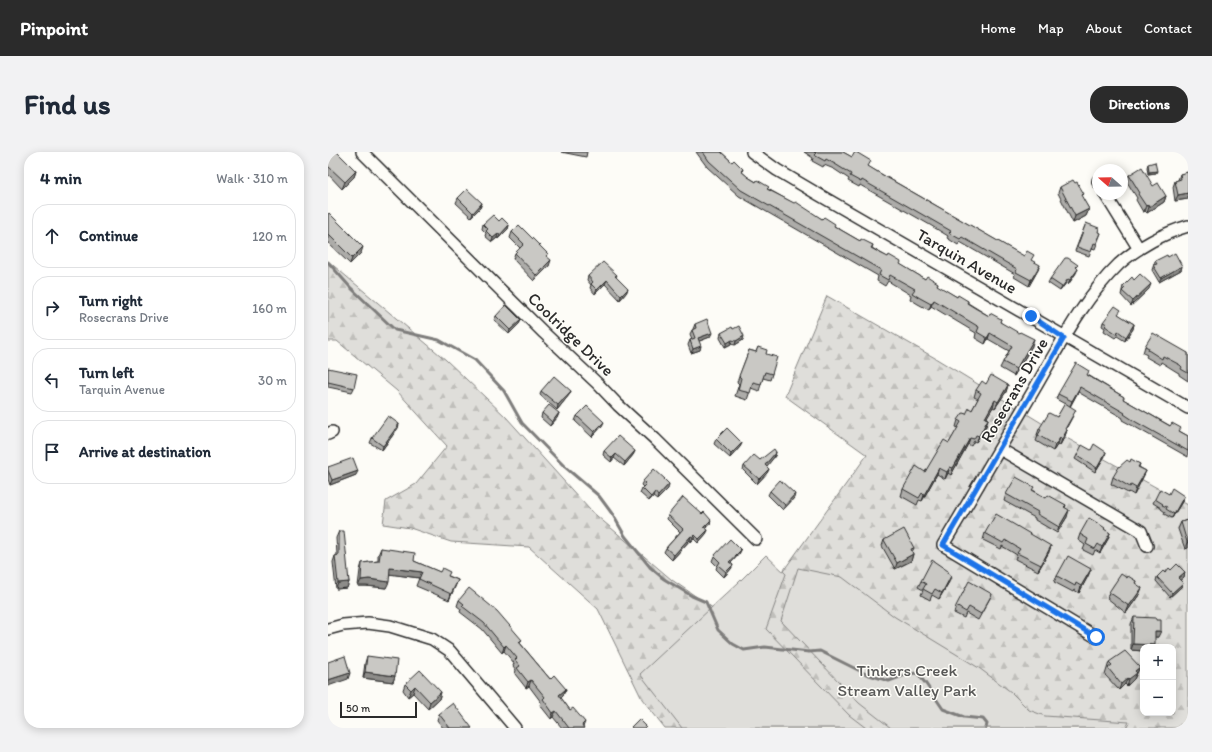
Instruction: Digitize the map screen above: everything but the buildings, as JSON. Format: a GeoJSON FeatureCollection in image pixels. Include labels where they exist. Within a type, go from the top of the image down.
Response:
{"type":"FeatureCollection","features":[{"type":"Feature","properties":{"kind":"street","name":"Coolridge Drive"},"geometry":{"type":"LineString","coordinates":[[362,152],[544,334],[655,439],[756,539]]}},
{"type":"Feature","properties":{"kind":"street","name":"Tarquin Avenue"},"geometry":{"type":"LineString","coordinates":[[752,152],[777,170],[1031,316],[1064,338],[1188,408]]}},
{"type":"Feature","properties":{"kind":"street"},"geometry":{"type":"LineString","coordinates":[[1110,200],[1139,249]]}},
{"type":"Feature","properties":{"kind":"street","name":"Rosecrans Drive"},"geometry":{"type":"LineString","coordinates":[[1096,637],[943,545],[1086,301],[1120,263],[1139,249],[1188,226]]}},
{"type":"Feature","properties":{"kind":"street"},"geometry":{"type":"LineString","coordinates":[[1000,448],[1141,532],[1148,546]]}},
{"type":"Feature","properties":{"kind":"street"},"geometry":{"type":"LineString","coordinates":[[328,629],[350,624],[368,623],[390,626],[432,639],[450,651],[515,728]]}},
{"type":"Feature","properties":{"kind":"green space"},"geometry":{"type":"Polygon","coordinates":[[[328,261],[446,360],[506,417],[590,510],[672,580],[742,628],[867,455],[785,396],[827,296],[935,358],[1063,436],[1188,505],[1188,728],[665,728],[642,699],[598,609],[529,547],[451,542],[410,528],[383,524],[386,501],[416,484],[447,446],[397,391],[337,341],[328,341],[328,261]]]}},
{"type":"Feature","properties":{"kind":"green space","name":"Tinkers Creek Stream Valley Park"},"geometry":{"type":"Polygon","coordinates":[[[766,555],[786,574],[766,629],[849,715],[866,728],[682,728],[640,674],[766,555]]]}},
{"type":"Feature","properties":{"kind":"green space","name":"Tinkers Creek Stream Valley Park"},"geometry":{"type":"Polygon","coordinates":[[[798,568],[842,577],[895,617],[979,668],[1011,692],[1029,710],[1045,716],[1129,722],[1126,728],[891,728],[859,703],[781,621],[798,568]]]}},
{"type":"Feature","properties":{"kind":"waterway"},"geometry":{"type":"LineString","coordinates":[[328,262],[350,287],[395,330],[439,340],[475,360],[504,391],[522,423],[565,467],[599,496],[613,515],[625,536],[650,567],[664,579],[692,596],[706,602],[718,630],[733,644],[744,650],[765,647],[809,652],[820,651],[866,674],[889,681],[908,674],[917,673],[943,709],[964,717],[983,719],[987,724],[986,728]]}},
{"type":"Feature","properties":{"kind":"route"},"geometry":{"type":"LineString","coordinates":[[1031,316],[1064,338],[943,545],[1096,637]]}}]}
